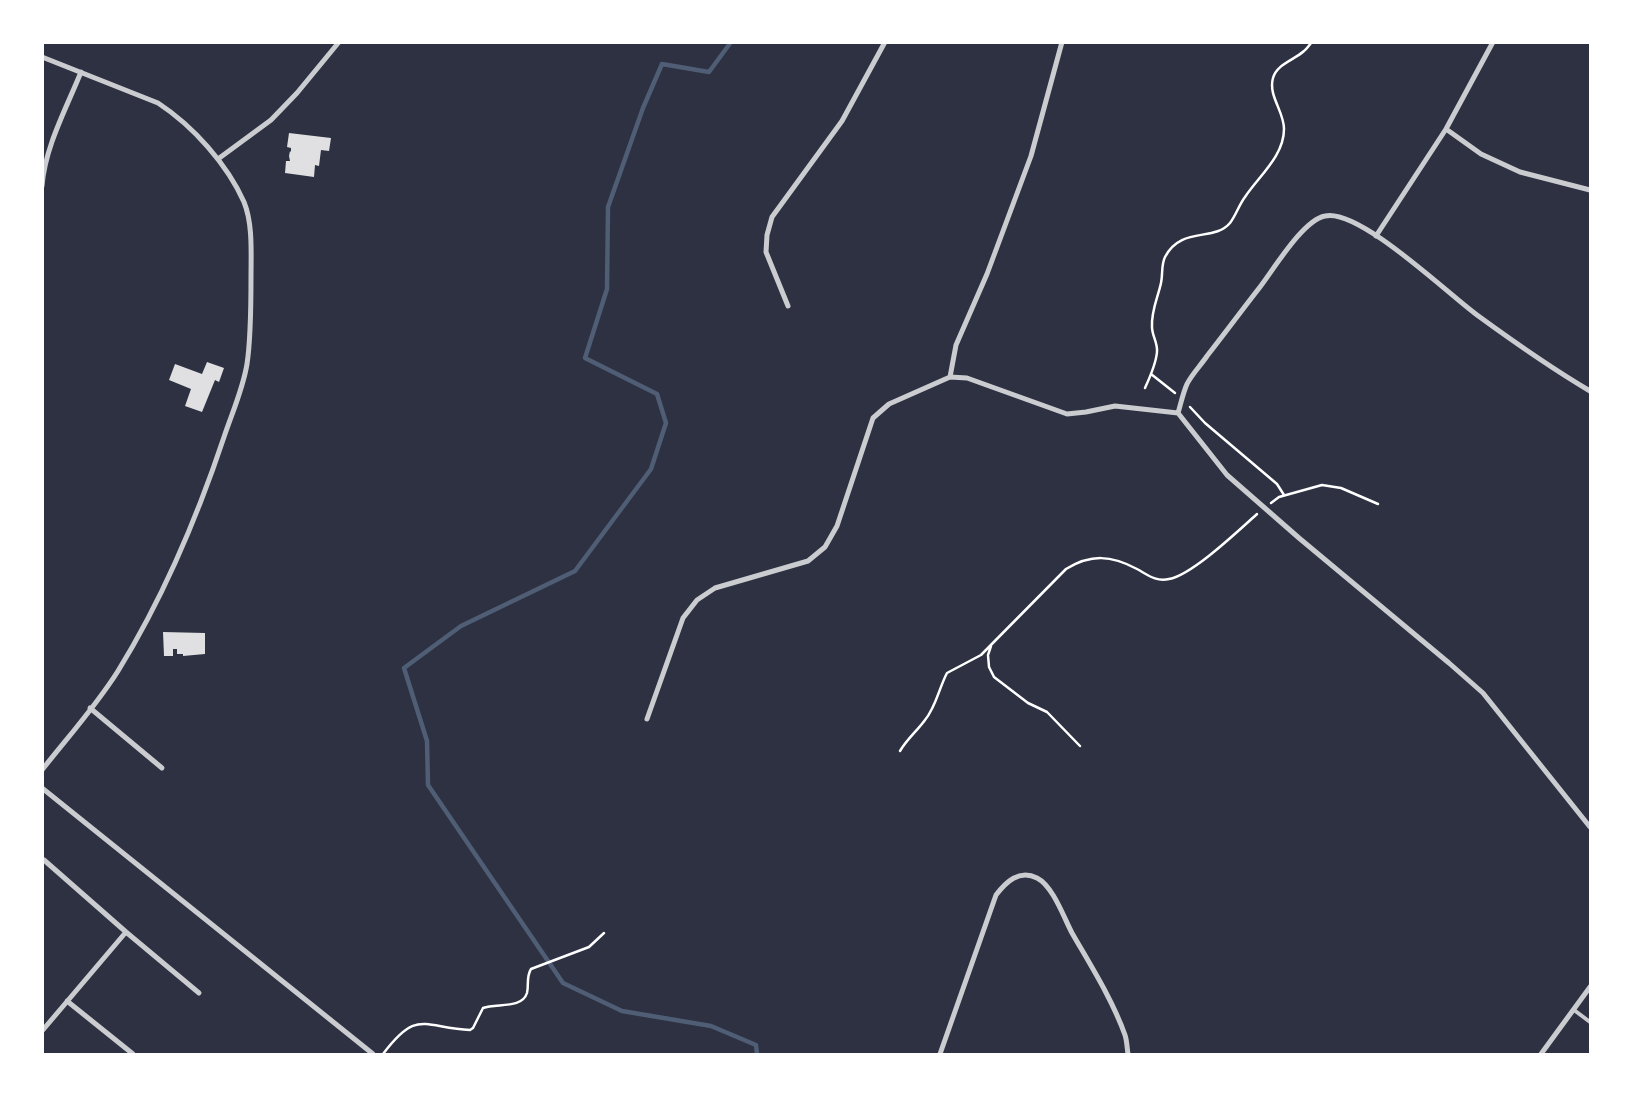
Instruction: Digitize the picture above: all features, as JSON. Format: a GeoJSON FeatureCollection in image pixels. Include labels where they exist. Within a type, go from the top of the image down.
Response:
{"type":"FeatureCollection","features":[{"type":"Feature","properties":{"kind":"street"},"geometry":{"type":"LineString","coordinates":[[218,159],[271,120],[297,93],[339,42]]}},
{"type":"Feature","properties":{"kind":"street"},"geometry":{"type":"LineString","coordinates":[[788,306],[766,252],[767,235],[772,217],[842,121],[886,42]]}},
{"type":"Feature","properties":{"kind":"street"},"geometry":{"type":"LineString","coordinates":[[950,377],[956,345],[987,274],[1032,156],[1062,42]]}},
{"type":"Feature","properties":{"kind":"street"},"geometry":{"type":"LineString","coordinates":[[1376,236],[1446,129],[1493,42]]}},
{"type":"Feature","properties":{"kind":"street"},"geometry":{"type":"LineString","coordinates":[[42,57],[158,103],[173,113],[218,159],[244,204],[251,235],[251,295],[247,365],[205,494],[189,533],[141,631],[117,672],[42,770]]}},
{"type":"Feature","properties":{"kind":"street"},"geometry":{"type":"LineString","coordinates":[[42,186],[44,170],[53,141],[81,72]]}},
{"type":"Feature","properties":{"kind":"street"},"geometry":{"type":"LineString","coordinates":[[1446,129],[1481,154],[1520,172],[1590,190]]}},
{"type":"Feature","properties":{"kind":"street"},"geometry":{"type":"LineString","coordinates":[[1178,412],[1188,384],[1298,235],[1316,219],[1326,215],[1340,217],[1355,223],[1376,236],[1430,275],[1475,313],[1551,367],[1590,390]]}},
{"type":"Feature","properties":{"kind":"street"},"geometry":{"type":"LineString","coordinates":[[648,719],[683,618],[696,600],[715,588],[808,561],[825,547],[837,526],[872,418],[889,404],[950,377],[967,378],[1067,414],[1116,406],[1178,412],[1227,475],[1483,693],[1590,827]]}},
{"type":"Feature","properties":{"kind":"street"},"geometry":{"type":"LineString","coordinates":[[90,708],[162,768]]}},
{"type":"Feature","properties":{"kind":"street"},"geometry":{"type":"LineString","coordinates":[[42,788],[371,1053]]}},
{"type":"Feature","properties":{"kind":"street"},"geometry":{"type":"LineString","coordinates":[[44,860],[199,993]]}},
{"type":"Feature","properties":{"kind":"street"},"geometry":{"type":"LineString","coordinates":[[940,1054],[996,895],[1008,880],[1021,875],[1028,875],[1041,880],[1054,897],[1106,993],[1126,1037],[1128,1054]]}},
{"type":"Feature","properties":{"kind":"street"},"geometry":{"type":"LineString","coordinates":[[42,1031],[126,932]]}},
{"type":"Feature","properties":{"kind":"street"},"geometry":{"type":"LineString","coordinates":[[1541,1054],[1590,988]]}},
{"type":"Feature","properties":{"kind":"street"},"geometry":{"type":"LineString","coordinates":[[67,1002],[133,1054]]}},
{"type":"Feature","properties":{"kind":"lane"},"geometry":{"type":"LineString","coordinates":[[1574,1010],[1590,1022]]}},
{"type":"Feature","properties":{"kind":"path"},"geometry":{"type":"LineString","coordinates":[[1145,388],[1158,354],[1158,346],[1152,329],[1152,315],[1166,255],[1178,242],[1194,235],[1223,229],[1230,222],[1244,197],[1273,161],[1284,130],[1280,111],[1274,96],[1273,78],[1278,69],[1304,51],[1312,42]]}},
{"type":"Feature","properties":{"kind":"path"},"geometry":{"type":"LineString","coordinates":[[1151,374],[1277,484],[1285,496]]}},
{"type":"Feature","properties":{"kind":"path"},"geometry":{"type":"LineString","coordinates":[[900,751],[932,709],[947,673],[981,654],[1055,579],[1066,569],[1078,562],[1096,557],[1114,560],[1158,580],[1176,578],[1216,549],[1279,497],[1322,486],[1331,486],[1378,504]]}},
{"type":"Feature","properties":{"kind":"path"},"geometry":{"type":"LineString","coordinates":[[991,644],[988,655],[989,668],[994,677],[1028,703],[1047,712],[1080,746]]}},
{"type":"Feature","properties":{"kind":"path"},"geometry":{"type":"LineString","coordinates":[[383,1054],[410,1026],[428,1024],[470,1030],[484,1008],[493,1005],[518,1003],[522,1000],[527,993],[528,975],[531,969],[588,947],[604,933]]}},
{"type":"Feature","properties":{"kind":"building"},"geometry":{"type":"Polygon","coordinates":[[[289,133],[331,138],[329,151],[321,150],[319,166],[315,165],[314,177],[285,173],[286,161],[290,161],[289,156],[291,152],[291,148],[287,147],[289,133]]]}},
{"type":"Feature","properties":{"kind":"building"},"geometry":{"type":"Polygon","coordinates":[[[207,362],[224,368],[219,382],[215,380],[202,412],[185,406],[191,389],[169,380],[175,364],[202,374],[207,362]]]}},
{"type":"Feature","properties":{"kind":"building"},"geometry":{"type":"Polygon","coordinates":[[[163,632],[205,633],[205,654],[183,656],[183,654],[177,654],[177,649],[173,649],[173,656],[164,656],[163,632]]]}},
{"type":"Feature","properties":{"kind":"waterway"},"geometry":{"type":"LineString","coordinates":[[731,42],[709,72],[662,64],[643,108],[608,207],[607,289],[585,358],[657,394],[666,423],[651,469],[575,571],[461,626],[404,668],[427,741],[428,785],[563,983],[622,1011],[711,1026],[756,1045],[757,1054]]}}]}
